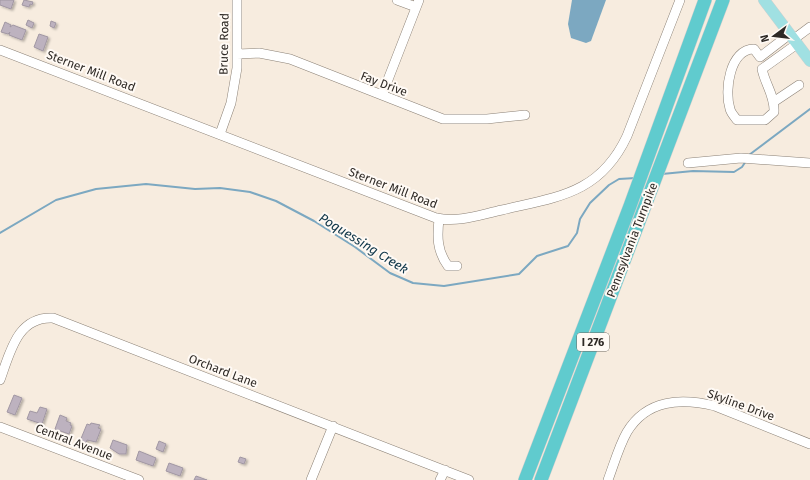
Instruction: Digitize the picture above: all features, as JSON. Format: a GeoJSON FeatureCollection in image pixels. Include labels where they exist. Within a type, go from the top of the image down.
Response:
{"type":"FeatureCollection","features":[{"type":"Feature","properties":{"kind":"highway","name":"Pennsylvania Turnpike"},"geometry":{"type":"LineString","coordinates":[[525,480],[651,150],[704,0]]}},
{"type":"Feature","properties":{"kind":"highway","name":"Pennsylvania Turnpike"},"geometry":{"type":"LineString","coordinates":[[541,480],[723,0]]}},
{"type":"Feature","properties":{"kind":"main road"},"geometry":{"type":"LineString","coordinates":[[764,0],[801,46]]}},
{"type":"Feature","properties":{"kind":"street","name":"Bruce Road"},"geometry":{"type":"LineString","coordinates":[[220,134],[231,103],[237,54],[237,0]]}},
{"type":"Feature","properties":{"kind":"street"},"geometry":{"type":"LineString","coordinates":[[382,96],[418,4],[397,0]]}},
{"type":"Feature","properties":{"kind":"street","name":"Sterner Mill Road"},"geometry":{"type":"LineString","coordinates":[[0,50],[439,219],[463,219],[553,199],[578,189],[602,172],[616,156],[627,136],[680,0]]}},
{"type":"Feature","properties":{"kind":"street"},"geometry":{"type":"LineString","coordinates":[[762,69],[801,46],[810,27]]}},
{"type":"Feature","properties":{"kind":"street"},"geometry":{"type":"LineString","coordinates":[[760,57],[801,46]]}},
{"type":"Feature","properties":{"kind":"street"},"geometry":{"type":"LineString","coordinates":[[746,49],[754,49],[760,57],[765,83],[775,101],[774,112],[765,120],[737,120],[730,111],[727,96],[730,72],[740,53],[746,49]]}},
{"type":"Feature","properties":{"kind":"street","name":"Fay Drive"},"geometry":{"type":"LineString","coordinates":[[237,54],[259,53],[290,59],[443,119],[487,119],[525,115]]}},
{"type":"Feature","properties":{"kind":"street"},"geometry":{"type":"LineString","coordinates":[[775,101],[799,86]]}},
{"type":"Feature","properties":{"kind":"street"},"geometry":{"type":"LineString","coordinates":[[688,163],[741,158],[810,163]]}},
{"type":"Feature","properties":{"kind":"street"},"geometry":{"type":"LineString","coordinates":[[439,219],[437,242],[440,253],[448,266],[457,266]]}},
{"type":"Feature","properties":{"kind":"street","name":"Orchard Lane"},"geometry":{"type":"LineString","coordinates":[[0,380],[18,336],[23,328],[34,320],[53,318],[469,480]]}},
{"type":"Feature","properties":{"kind":"street","name":"Skyline Drive"},"geometry":{"type":"LineString","coordinates":[[608,480],[627,432],[632,425],[651,410],[673,401],[700,403],[714,406],[810,444]]}},
{"type":"Feature","properties":{"kind":"street"},"geometry":{"type":"LineString","coordinates":[[311,480],[333,426]]}},
{"type":"Feature","properties":{"kind":"street","name":"Central Avenue"},"geometry":{"type":"LineString","coordinates":[[0,427],[138,480]]}},
{"type":"Feature","properties":{"kind":"street"},"geometry":{"type":"LineString","coordinates":[[440,480],[445,470]]}},
{"type":"Feature","properties":{"kind":"water"},"geometry":{"type":"Polygon","coordinates":[[[572,0],[606,0],[591,41],[586,43],[571,38],[568,24],[572,0]]]}},
{"type":"Feature","properties":{"kind":"building"},"geometry":{"type":"Polygon","coordinates":[[[0,0],[14,0],[11,9],[0,5],[0,0]]]}},
{"type":"Feature","properties":{"kind":"building"},"geometry":{"type":"Polygon","coordinates":[[[24,0],[33,2],[32,5],[30,4],[29,7],[22,5],[24,0]]]}},
{"type":"Feature","properties":{"kind":"building"},"geometry":{"type":"Polygon","coordinates":[[[28,20],[34,23],[32,28],[26,25],[28,20]]]}},
{"type":"Feature","properties":{"kind":"building"},"geometry":{"type":"Polygon","coordinates":[[[51,21],[56,23],[54,28],[50,26],[51,21]]]}},
{"type":"Feature","properties":{"kind":"building"},"geometry":{"type":"Polygon","coordinates":[[[5,22],[11,25],[10,27],[13,25],[26,30],[22,40],[9,35],[10,32],[8,34],[1,32],[5,22]]]}},
{"type":"Feature","properties":{"kind":"building"},"geometry":{"type":"Polygon","coordinates":[[[39,34],[48,37],[43,51],[34,47],[39,34]]]}},
{"type":"Feature","properties":{"kind":"building"},"geometry":{"type":"Polygon","coordinates":[[[14,395],[22,398],[15,415],[7,412],[14,395]]]}},
{"type":"Feature","properties":{"kind":"building"},"geometry":{"type":"Polygon","coordinates":[[[40,407],[47,409],[42,424],[27,419],[30,411],[37,413],[40,407]]]}},
{"type":"Feature","properties":{"kind":"building"},"geometry":{"type":"Polygon","coordinates":[[[60,415],[67,418],[66,421],[71,423],[70,425],[72,426],[69,434],[55,429],[60,415]]]}},
{"type":"Feature","properties":{"kind":"building"},"geometry":{"type":"Polygon","coordinates":[[[91,423],[100,425],[98,428],[101,429],[96,442],[87,440],[86,443],[80,441],[87,424],[90,425],[91,423]]]}},
{"type":"Feature","properties":{"kind":"building"},"geometry":{"type":"Polygon","coordinates":[[[113,440],[127,445],[126,454],[119,454],[110,448],[113,440]]]}},
{"type":"Feature","properties":{"kind":"building"},"geometry":{"type":"Polygon","coordinates":[[[159,441],[166,444],[163,452],[156,449],[159,441]]]}},
{"type":"Feature","properties":{"kind":"building"},"geometry":{"type":"Polygon","coordinates":[[[139,451],[156,458],[153,466],[136,460],[139,451]]]}},
{"type":"Feature","properties":{"kind":"building"},"geometry":{"type":"Polygon","coordinates":[[[240,457],[246,459],[244,464],[238,462],[240,457]]]}},
{"type":"Feature","properties":{"kind":"building"},"geometry":{"type":"Polygon","coordinates":[[[169,463],[183,468],[180,476],[166,471],[169,463]]]}},
{"type":"Feature","properties":{"kind":"building"},"geometry":{"type":"Polygon","coordinates":[[[196,476],[207,480],[194,480],[196,476]]]}},
{"type":"Feature","properties":{"kind":"waterway","name":"Poquessing Creek"},"geometry":{"type":"LineString","coordinates":[[749,155],[810,109]]}},
{"type":"Feature","properties":{"kind":"waterway","name":"Poquessing Creek"},"geometry":{"type":"LineString","coordinates":[[662,174],[693,171],[734,172],[742,167],[746,161]]}},
{"type":"Feature","properties":{"kind":"waterway","name":"Poquessing Creek"},"geometry":{"type":"LineString","coordinates":[[0,233],[56,200],[96,189],[146,184],[195,189],[220,188],[250,192],[276,201],[314,221],[355,247],[390,273],[413,283],[444,286],[519,274],[537,256],[568,246],[577,233],[580,219],[590,203],[609,185],[619,179],[636,178]]}}]}
